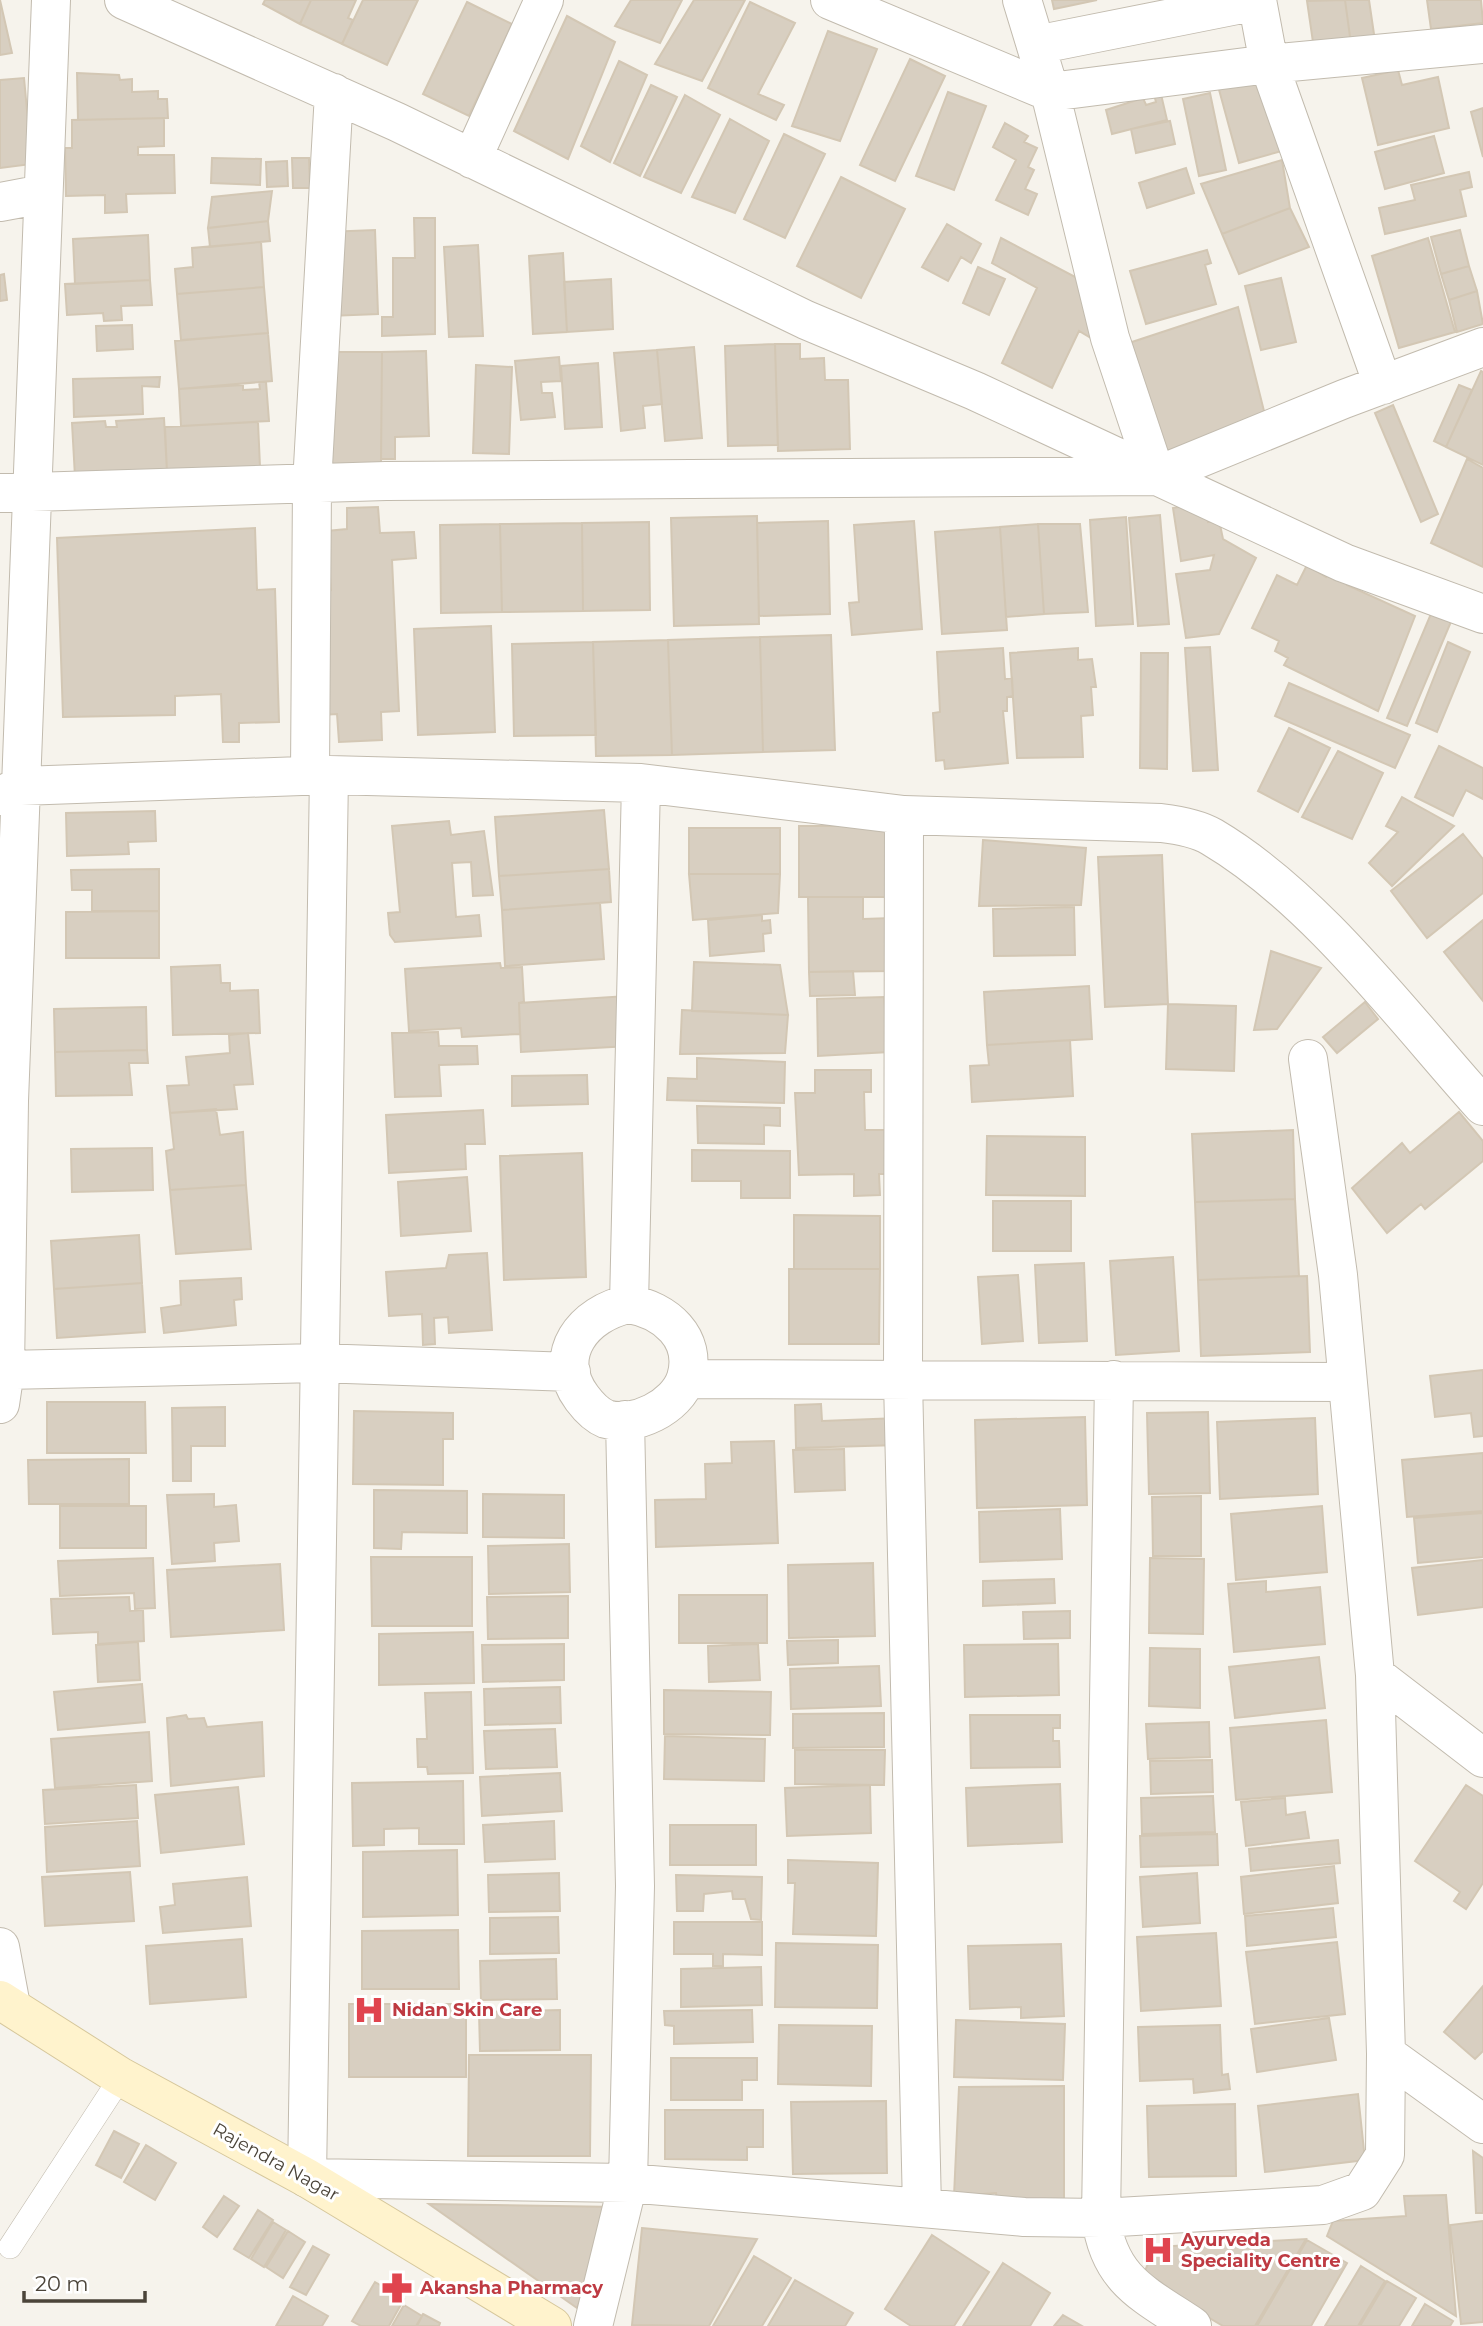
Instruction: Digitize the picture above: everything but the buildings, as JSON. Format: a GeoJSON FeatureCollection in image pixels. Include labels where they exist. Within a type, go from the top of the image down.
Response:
{"type":"FeatureCollection","features":[{"type":"Feature","properties":{"kind":"street"},"geometry":{"type":"LineString","coordinates":[[51,0],[43,194],[16,493],[4,1103],[3,1387],[318,1363],[571,1372]]}},
{"type":"Feature","properties":{"kind":"street"},"geometry":{"type":"LineString","coordinates":[[124,0],[334,93],[806,320],[975,391],[1344,563],[1483,614]]}},
{"type":"Feature","properties":{"kind":"street"},"geometry":{"type":"LineString","coordinates":[[472,159],[544,0]]}},
{"type":"Feature","properties":{"kind":"street"},"geometry":{"type":"LineString","coordinates":[[830,0],[1050,92],[1269,64],[1483,44]]}},
{"type":"Feature","properties":{"kind":"street"},"geometry":{"type":"LineString","coordinates":[[1022,0],[1050,92],[1110,338],[1156,476]]}},
{"type":"Feature","properties":{"kind":"street"},"geometry":{"type":"LineString","coordinates":[[1036,45],[1257,0],[1269,64],[1383,385]]}},
{"type":"Feature","properties":{"kind":"street"},"geometry":{"type":"LineString","coordinates":[[334,93],[312,484],[319,776],[318,1363],[307,2178],[628,2183],[1024,2217],[1101,2218],[1323,2205],[1362,2191],[1385,2155],[1386,2054],[1375,1675],[1338,1275],[1308,1059]]}},
{"type":"Feature","properties":{"kind":"street"},"geometry":{"type":"LineString","coordinates":[[0,202],[43,194]]}},
{"type":"Feature","properties":{"kind":"street"},"geometry":{"type":"LineString","coordinates":[[16,493],[312,484],[662,478],[1156,476],[1483,347]]}},
{"type":"Feature","properties":{"kind":"street"},"geometry":{"type":"LineString","coordinates":[[11,791],[319,776],[641,783],[904,816],[1161,823],[1183,826],[1210,835],[1284,888],[1319,922],[1483,1106]]}},
{"type":"Feature","properties":{"kind":"street"},"geometry":{"type":"LineString","coordinates":[[629,1304],[641,783]]}},
{"type":"Feature","properties":{"kind":"street"},"geometry":{"type":"LineString","coordinates":[[904,816],[903,1380],[922,2208]]}},
{"type":"Feature","properties":{"kind":"street"},"geometry":{"type":"LineString","coordinates":[[629,1304],[649,1308],[667,1317],[680,1333],[687,1352],[686,1380],[667,1404],[647,1416],[625,1420],[606,1419],[589,1408],[577,1391],[571,1372],[575,1343],[592,1318],[610,1308],[629,1304]]}},
{"type":"Feature","properties":{"kind":"street"},"geometry":{"type":"LineString","coordinates":[[686,1380],[1346,1382]]}},
{"type":"Feature","properties":{"kind":"street"},"geometry":{"type":"LineString","coordinates":[[1114,1380],[1101,2218],[1104,2241],[1117,2269],[1139,2291],[1192,2326]]}},
{"type":"Feature","properties":{"kind":"street"},"geometry":{"type":"LineString","coordinates":[[593,2326],[628,2183],[635,1886],[625,1420]]}},
{"type":"Feature","properties":{"kind":"street"},"geometry":{"type":"LineString","coordinates":[[1375,1675],[1483,1758]]}},
{"type":"Feature","properties":{"kind":"street"},"geometry":{"type":"LineString","coordinates":[[0,1947],[5,2003]]}},
{"type":"Feature","properties":{"kind":"street","name":"Rajendra Nagar"},"geometry":{"type":"LineString","coordinates":[[5,2003],[121,2077],[307,2178],[552,2326]]}},
{"type":"Feature","properties":{"kind":"street"},"geometry":{"type":"LineString","coordinates":[[1386,2054],[1483,2124]]}},
{"type":"Feature","properties":{"kind":"lane"},"geometry":{"type":"LineString","coordinates":[[10,2246],[121,2077]]}},
{"type":"Feature","properties":{"kind":"place","name":"Nidan Skin Care"},"geometry":{"type":"Point","coordinates":[369,2010]}},
{"type":"Feature","properties":{"kind":"place","name":"Ayurveda Speciality Centre"},"geometry":{"type":"Point","coordinates":[1158,2250]}},
{"type":"Feature","properties":{"kind":"place","name":"Akansha Pharmacy"},"geometry":{"type":"Point","coordinates":[397,2288]}}]}
